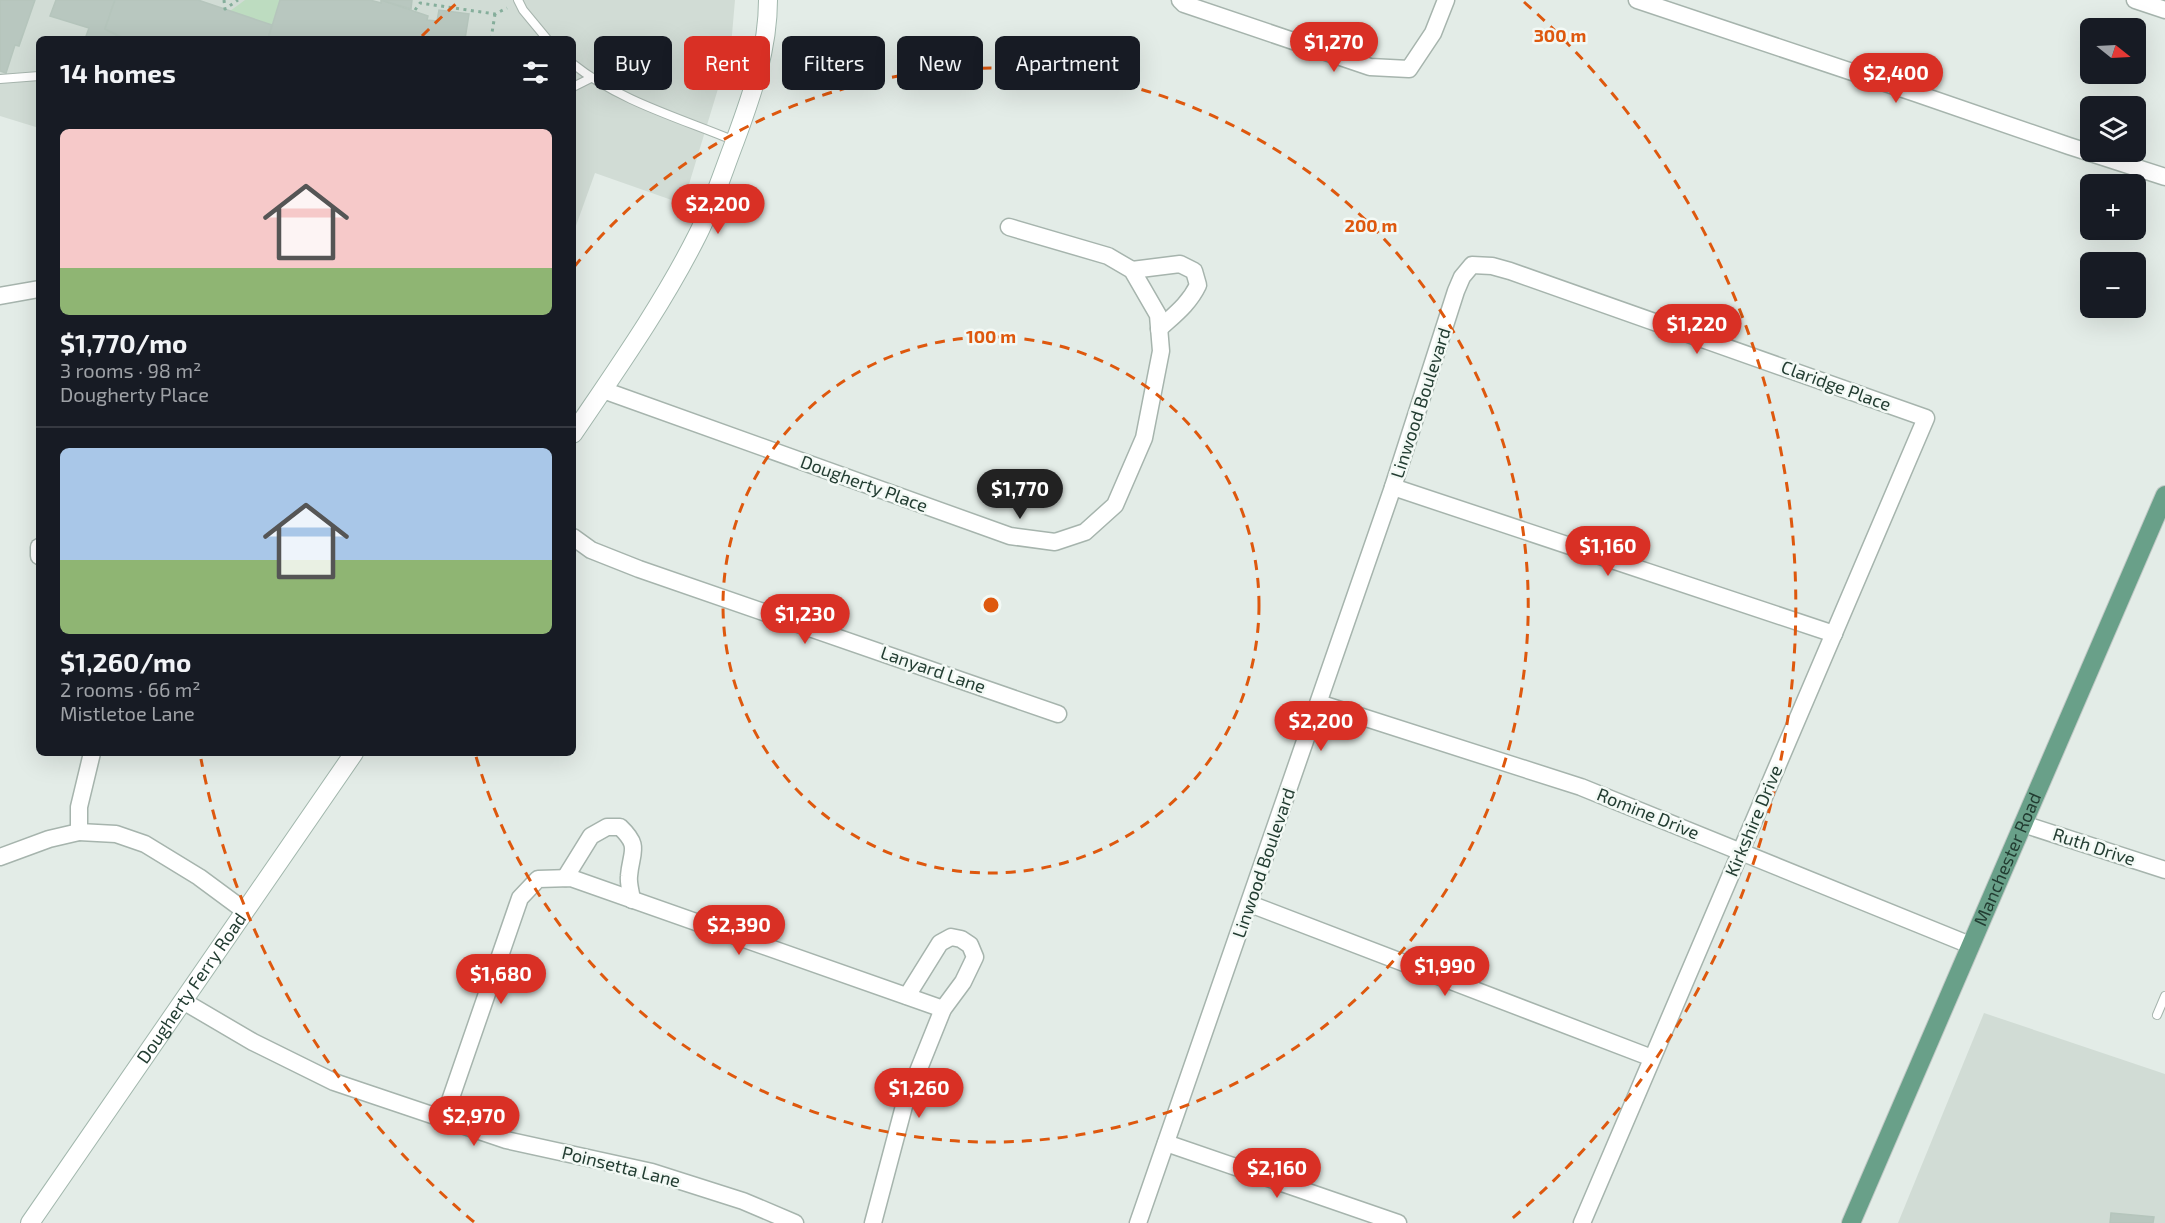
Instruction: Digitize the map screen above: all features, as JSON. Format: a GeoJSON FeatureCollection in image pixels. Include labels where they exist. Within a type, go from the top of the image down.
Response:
{"type":"FeatureCollection","features":[{"type":"Feature","properties":{"kind":"main road"},"geometry":{"type":"LineString","coordinates":[[576,430],[636,342],[682,265],[706,218],[752,93],[768,17],[768,0]]}},
{"type":"Feature","properties":{"kind":"main road","name":"Manchester Road"},"geometry":{"type":"LineString","coordinates":[[1851,1223],[2165,495]]}},
{"type":"Feature","properties":{"kind":"main road","name":"Dougherty Ferry Road"},"geometry":{"type":"LineString","coordinates":[[30,1223],[352,756]]}},
{"type":"Feature","properties":{"kind":"street"},"geometry":{"type":"LineString","coordinates":[[1180,0],[1184,4],[1370,67],[1409,69],[1433,33],[1446,0]]}},
{"type":"Feature","properties":{"kind":"street"},"geometry":{"type":"LineString","coordinates":[[1637,0],[2165,177]]}},
{"type":"Feature","properties":{"kind":"street"},"geometry":{"type":"LineString","coordinates":[[2135,0],[2165,9]]}},
{"type":"Feature","properties":{"kind":"street"},"geometry":{"type":"LineString","coordinates":[[1009,227],[1108,256],[1132,270],[1180,264],[1194,271],[1198,285],[1193,295],[1188,303],[1159,328]]}},
{"type":"Feature","properties":{"kind":"street","name":"Claridge Place"},"geometry":{"type":"LineString","coordinates":[[1472,265],[1492,266],[1510,271],[1926,418]]}},
{"type":"Feature","properties":{"kind":"street","name":"Linwood Boulevard"},"geometry":{"type":"LineString","coordinates":[[1138,1223],[1394,487],[1456,291],[1462,277],[1472,265]]}},
{"type":"Feature","properties":{"kind":"street","name":"Dougherty Place"},"geometry":{"type":"LineString","coordinates":[[603,390],[1010,536],[1055,542],[1085,532],[1115,505],[1144,438],[1161,351],[1158,315],[1132,270]]}},
{"type":"Feature","properties":{"kind":"street"},"geometry":{"type":"LineString","coordinates":[[0,296],[36,290]]}},
{"type":"Feature","properties":{"kind":"street","name":"Kirkshire Drive"},"geometry":{"type":"LineString","coordinates":[[1582,1223],[1926,418]]}},
{"type":"Feature","properties":{"kind":"street"},"geometry":{"type":"LineString","coordinates":[[1394,487],[1834,634]]}},
{"type":"Feature","properties":{"kind":"street","name":"Lanyard Lane"},"geometry":{"type":"LineString","coordinates":[[576,539],[591,550],[639,569],[1058,714]]}},
{"type":"Feature","properties":{"kind":"street","name":"Romine Drive"},"geometry":{"type":"LineString","coordinates":[[1319,704],[1581,787],[1970,945]]}},
{"type":"Feature","properties":{"kind":"street"},"geometry":{"type":"LineString","coordinates":[[79,832],[79,807],[91,756]]}},
{"type":"Feature","properties":{"kind":"street","name":"Ruth Drive"},"geometry":{"type":"LineString","coordinates":[[2023,824],[2165,870]]}},
{"type":"Feature","properties":{"kind":"street"},"geometry":{"type":"LineString","coordinates":[[566,878],[591,836],[607,827],[620,827],[632,838],[634,854],[629,877],[632,900]]}},
{"type":"Feature","properties":{"kind":"street"},"geometry":{"type":"LineString","coordinates":[[0,857],[49,839],[79,832],[116,834],[145,844],[199,877],[245,911]]}},
{"type":"Feature","properties":{"kind":"street"},"geometry":{"type":"LineString","coordinates":[[444,1118],[520,898],[538,879],[571,878],[944,1009]]}},
{"type":"Feature","properties":{"kind":"street"},"geometry":{"type":"LineString","coordinates":[[1250,904],[1652,1059]]}},
{"type":"Feature","properties":{"kind":"street"},"geometry":{"type":"LineString","coordinates":[[873,1223],[904,1106],[944,1009],[963,982],[975,957],[970,945],[961,939],[951,937],[940,943],[907,996]]}},
{"type":"Feature","properties":{"kind":"street","name":"Poinsetta Lane"},"geometry":{"type":"LineString","coordinates":[[183,1001],[253,1042],[334,1082],[506,1140],[652,1172],[743,1201],[795,1223]]}},
{"type":"Feature","properties":{"kind":"street"},"geometry":{"type":"LineString","coordinates":[[1166,1143],[1398,1223]]}},
{"type":"Feature","properties":{"kind":"lane"},"geometry":{"type":"LineString","coordinates":[[519,1],[523,10],[545,36]]}},
{"type":"Feature","properties":{"kind":"lane"},"geometry":{"type":"LineString","coordinates":[[576,66],[591,78],[621,94],[735,141]]}},
{"type":"Feature","properties":{"kind":"lane"},"geometry":{"type":"LineString","coordinates":[[0,79],[36,76]]}},
{"type":"Feature","properties":{"kind":"lane"},"geometry":{"type":"LineString","coordinates":[[576,86],[591,78]]}},
{"type":"Feature","properties":{"kind":"lane"},"geometry":{"type":"LineString","coordinates":[[2157,1015],[2165,996]]}},
{"type":"Feature","properties":{"kind":"path"},"geometry":{"type":"LineString","coordinates":[[224,0],[225,9],[238,0]]}},
{"type":"Feature","properties":{"kind":"path"},"geometry":{"type":"LineString","coordinates":[[415,10],[420,3],[495,14],[519,1]]}},
{"type":"Feature","properties":{"kind":"path"},"geometry":{"type":"LineString","coordinates":[[491,36],[495,14]]}},
{"type":"Feature","properties":{"kind":"shaded area"},"geometry":{"type":"Polygon","coordinates":[[[0,0],[735,0],[732,36],[684,36],[684,90],[718,90],[683,204],[595,173],[576,226],[576,36],[36,36],[36,127],[0,116],[0,0]]]}},
{"type":"Feature","properties":{"kind":"shaded area"},"geometry":{"type":"Polygon","coordinates":[[[1984,1013],[2165,1074],[2165,1223],[1898,1223],[1984,1013]]]}},
{"type":"Feature","properties":{"kind":"green space"},"geometry":{"type":"Polygon","coordinates":[[[245,0],[280,0],[272,25],[230,11],[245,0]]]}},
{"type":"Feature","properties":{"kind":"building"},"geometry":{"type":"Polygon","coordinates":[[[0,0],[35,0],[19,46],[15,45],[6,73],[0,71],[0,0]]]}},
{"type":"Feature","properties":{"kind":"building"},"geometry":{"type":"Polygon","coordinates":[[[56,0],[115,0],[105,29],[118,36],[86,36],[89,28],[50,16],[56,0]]]}},
{"type":"Feature","properties":{"kind":"building"},"geometry":{"type":"Polygon","coordinates":[[[115,0],[198,0],[272,25],[269,36],[120,36],[105,29],[115,0]]]}},
{"type":"Feature","properties":{"kind":"building"},"geometry":{"type":"Polygon","coordinates":[[[280,0],[370,0],[381,3],[381,0],[428,16],[427,20],[437,21],[439,10],[469,14],[465,36],[269,36],[280,0]]]}},
{"type":"Feature","properties":{"kind":"building"},"geometry":{"type":"Polygon","coordinates":[[[381,0],[412,0],[411,9],[381,0]]]}},
{"type":"Feature","properties":{"kind":"building"},"geometry":{"type":"Polygon","coordinates":[[[2111,1213],[2154,1217],[2153,1223],[2110,1223],[2111,1213]]]}}]}
